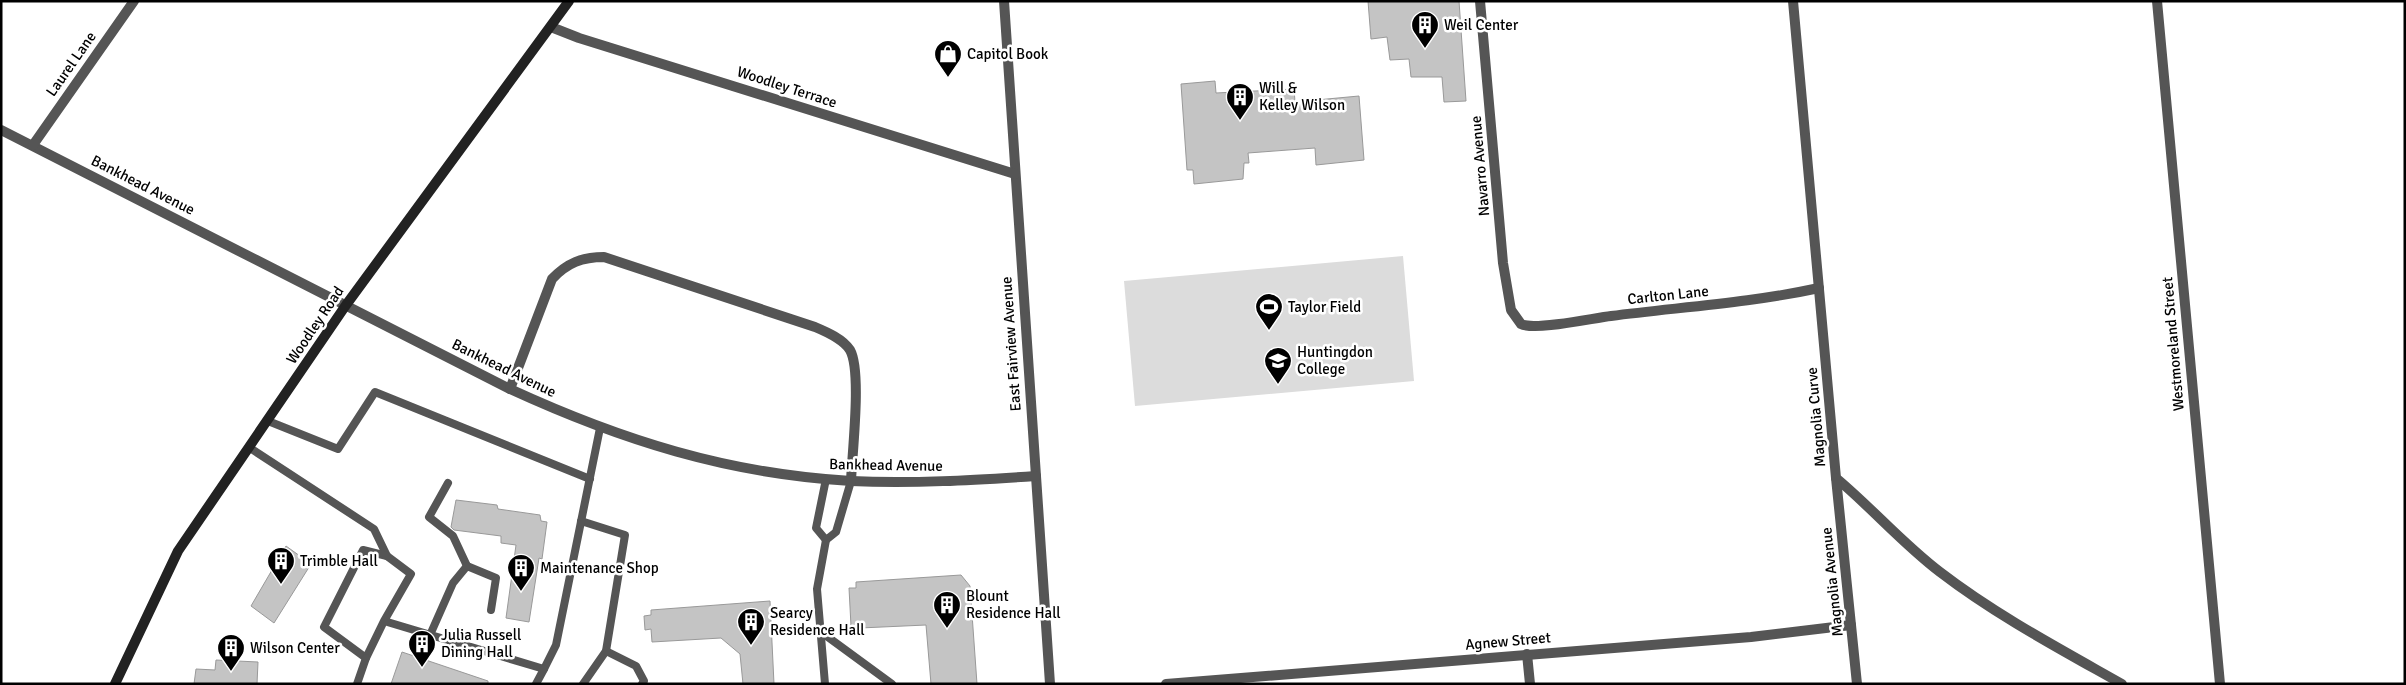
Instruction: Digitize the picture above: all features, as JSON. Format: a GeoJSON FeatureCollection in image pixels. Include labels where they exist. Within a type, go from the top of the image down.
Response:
{"type":"FeatureCollection","features":[{"type":"Feature","properties":{"kind":"main road","name":"Woodley Road"},"geometry":{"type":"LineString","coordinates":[[115,684],[178,551],[346,305],[569,1]]}},
{"type":"Feature","properties":{"kind":"street","name":"Laurel Lane"},"geometry":{"type":"LineString","coordinates":[[33,145],[134,1]]}},
{"type":"Feature","properties":{"kind":"street","name":"East Fairview Avenue"},"geometry":{"type":"LineString","coordinates":[[1004,1],[1050,684]]}},
{"type":"Feature","properties":{"kind":"street","name":"Magnolia Curve"},"geometry":{"type":"LineString","coordinates":[[1793,1],[1836,478],[1866,502],[1910,548],[1970,594],[2122,684]]}},
{"type":"Feature","properties":{"kind":"street","name":"Westmoreland Street"},"geometry":{"type":"LineString","coordinates":[[2157,1],[2220,684]]}},
{"type":"Feature","properties":{"kind":"street","name":"Navarro Avenue"},"geometry":{"type":"LineString","coordinates":[[1483,2],[1503,263],[1512,310],[1521,324]]}},
{"type":"Feature","properties":{"kind":"street","name":"Woodley Terrace"},"geometry":{"type":"LineString","coordinates":[[551,27],[579,38],[1015,174]]}},
{"type":"Feature","properties":{"kind":"street","name":"Bankhead Avenue"},"geometry":{"type":"LineString","coordinates":[[1,130],[510,389],[600,428],[648,444],[714,462],[787,475],[851,481],[925,482],[1036,476]]}},
{"type":"Feature","properties":{"kind":"street"},"geometry":{"type":"LineString","coordinates":[[510,389],[552,279],[563,268],[578,260],[590,257],[604,257],[815,326],[831,334],[849,349],[856,370],[851,481]]}},
{"type":"Feature","properties":{"kind":"street","name":"Carlton Lane"},"geometry":{"type":"LineString","coordinates":[[1521,324],[1534,327],[1613,316],[1721,305],[1819,288]]}},
{"type":"Feature","properties":{"kind":"street","name":"Magnolia Avenue"},"geometry":{"type":"LineString","coordinates":[[1836,478],[1856,684]]}},
{"type":"Feature","properties":{"kind":"street","name":"Agnew Street"},"geometry":{"type":"LineString","coordinates":[[1166,684],[1751,637],[1851,625]]}},
{"type":"Feature","properties":{"kind":"street"},"geometry":{"type":"LineString","coordinates":[[1527,654],[1530,684]]}},
{"type":"Feature","properties":{"kind":"lane"},"geometry":{"type":"LineString","coordinates":[[268,421],[338,449],[375,392],[590,479]]}},
{"type":"Feature","properties":{"kind":"lane"},"geometry":{"type":"LineString","coordinates":[[536,684],[556,646],[600,428]]}},
{"type":"Feature","properties":{"kind":"lane"},"geometry":{"type":"LineString","coordinates":[[250,448],[374,529],[386,556]]}},
{"type":"Feature","properties":{"kind":"lane"},"geometry":{"type":"LineString","coordinates":[[826,479],[816,528],[826,540]]}},
{"type":"Feature","properties":{"kind":"lane"},"geometry":{"type":"LineString","coordinates":[[826,684],[817,589],[826,540],[836,532],[851,481]]}},
{"type":"Feature","properties":{"kind":"lane"},"geometry":{"type":"LineString","coordinates":[[448,484],[430,517],[454,536],[467,566],[496,578],[491,610]]}},
{"type":"Feature","properties":{"kind":"lane"},"geometry":{"type":"LineString","coordinates":[[581,521],[625,535],[606,651],[583,684]]}},
{"type":"Feature","properties":{"kind":"lane"},"geometry":{"type":"LineString","coordinates":[[357,684],[366,658],[384,621],[411,574],[386,556],[363,550],[324,626],[366,658]]}},
{"type":"Feature","properties":{"kind":"lane"},"geometry":{"type":"LineString","coordinates":[[430,635],[453,583],[467,566]]}},
{"type":"Feature","properties":{"kind":"lane"},"geometry":{"type":"LineString","coordinates":[[384,621],[544,669]]}},
{"type":"Feature","properties":{"kind":"lane"},"geometry":{"type":"LineString","coordinates":[[821,632],[892,684]]}},
{"type":"Feature","properties":{"kind":"lane"},"geometry":{"type":"LineString","coordinates":[[606,651],[636,666],[644,680],[642,684]]}},
{"type":"Feature","properties":{"kind":"shaded area","name":"Taylor Field"},"geometry":{"type":"Polygon","coordinates":[[[1403,256],[1414,381],[1135,406],[1124,281],[1403,256]]]}},
{"type":"Feature","properties":{"kind":"building","name":"Weil Center"},"geometry":{"type":"Polygon","coordinates":[[[1368,1],[1459,1],[1466,101],[1444,102],[1442,77],[1411,77],[1409,59],[1390,60],[1387,37],[1371,39],[1368,1]]]}},
{"type":"Feature","properties":{"kind":"building","name":"Will & Kelley Wilson"},"geometry":{"type":"Polygon","coordinates":[[[1215,81],[1216,93],[1294,89],[1295,102],[1359,96],[1364,160],[1316,165],[1315,148],[1248,153],[1249,163],[1244,163],[1243,179],[1194,184],[1193,170],[1187,170],[1181,84],[1215,81]]]}},
{"type":"Feature","properties":{"kind":"building"},"geometry":{"type":"Polygon","coordinates":[[[456,500],[497,505],[498,509],[540,515],[541,521],[547,522],[542,559],[539,558],[529,622],[506,618],[516,545],[501,543],[501,536],[454,530],[451,527],[456,500]]]}},
{"type":"Feature","properties":{"kind":"building","name":"Trimble Hall"},"geometry":{"type":"Polygon","coordinates":[[[286,546],[311,564],[274,623],[251,606],[286,546]]]}},
{"type":"Feature","properties":{"kind":"building","name":"Blount Residence Hall"},"geometry":{"type":"Polygon","coordinates":[[[961,575],[970,586],[977,684],[931,684],[926,625],[860,628],[860,625],[851,626],[849,588],[856,588],[856,582],[961,575]]]}},
{"type":"Feature","properties":{"kind":"building","name":"Searcy Residence Hall"},"geometry":{"type":"Polygon","coordinates":[[[770,601],[774,684],[743,684],[740,654],[721,638],[652,642],[651,629],[645,630],[644,616],[651,615],[651,610],[770,601]]]}},
{"type":"Feature","properties":{"kind":"building","name":"Julia Russell Dining Hall"},"geometry":{"type":"Polygon","coordinates":[[[402,652],[488,681],[488,684],[391,684],[402,652]]]}},
{"type":"Feature","properties":{"kind":"building","name":"Wilson Center"},"geometry":{"type":"Polygon","coordinates":[[[216,660],[258,662],[257,684],[194,684],[196,669],[215,670],[216,660]]]}},
{"type":"Feature","properties":{"kind":"place","name":"Weil Center"},"geometry":{"type":"Point","coordinates":[1425,49]}},
{"type":"Feature","properties":{"kind":"place","name":"Capitol Book"},"geometry":{"type":"Point","coordinates":[948,78]}},
{"type":"Feature","properties":{"kind":"place","name":"Will & Kelley Wilson"},"geometry":{"type":"Point","coordinates":[1240,121]}},
{"type":"Feature","properties":{"kind":"place","name":"Taylor Field"},"geometry":{"type":"Point","coordinates":[1269,331]}},
{"type":"Feature","properties":{"kind":"place","name":"Huntingdon College"},"geometry":{"type":"Point","coordinates":[1278,385]}},
{"type":"Feature","properties":{"kind":"place","name":"Trimble Hall"},"geometry":{"type":"Point","coordinates":[281,585]}},
{"type":"Feature","properties":{"kind":"place","name":"Maintenance Shop"},"geometry":{"type":"Point","coordinates":[521,592]}},
{"type":"Feature","properties":{"kind":"place","name":"Blount Residence Hall"},"geometry":{"type":"Point","coordinates":[947,629]}},
{"type":"Feature","properties":{"kind":"place","name":"Searcy Residence Hall"},"geometry":{"type":"Point","coordinates":[751,646]}},
{"type":"Feature","properties":{"kind":"place","name":"Julia Russell Dining Hall"},"geometry":{"type":"Point","coordinates":[422,668]}},
{"type":"Feature","properties":{"kind":"place","name":"Wilson Center"},"geometry":{"type":"Point","coordinates":[231,672]}}]}
